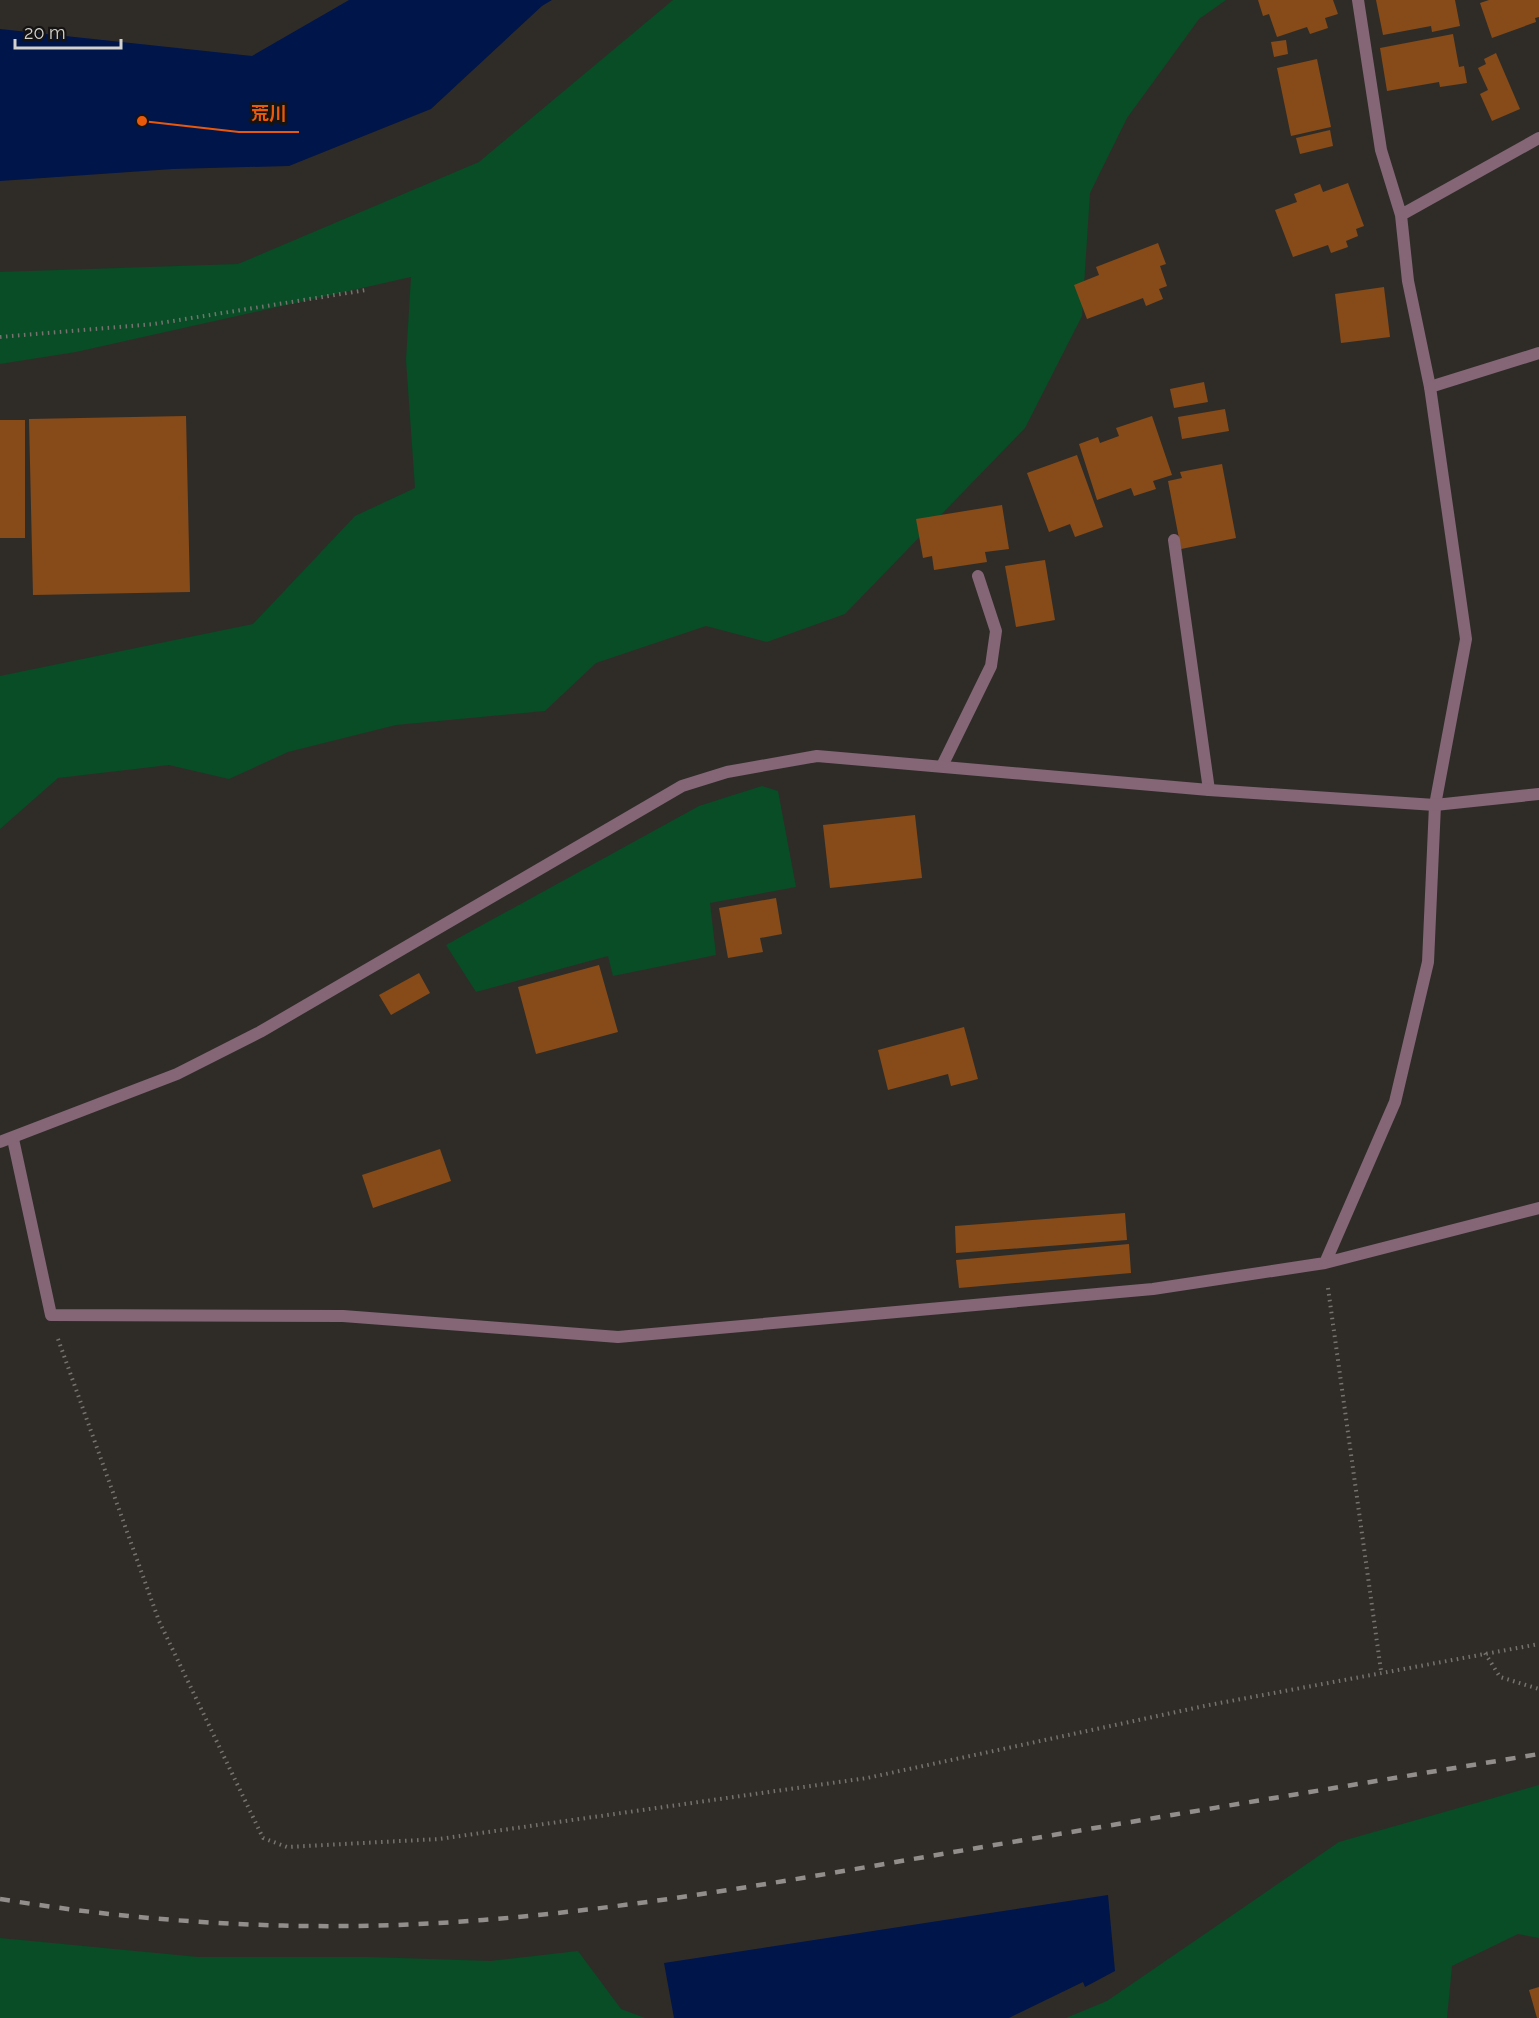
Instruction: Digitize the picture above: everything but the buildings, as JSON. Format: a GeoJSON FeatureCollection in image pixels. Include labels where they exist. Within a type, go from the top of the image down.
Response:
{"type":"FeatureCollection","features":[{"type":"Feature","properties":{"kind":"street"},"geometry":{"type":"LineString","coordinates":[[1325,1263],[1395,1102],[1428,962],[1435,805],[1466,639],[1430,387],[1408,281],[1401,216],[1381,150],[1358,0]]}},
{"type":"Feature","properties":{"kind":"street"},"geometry":{"type":"LineString","coordinates":[[1401,216],[1539,138]]}},
{"type":"Feature","properties":{"kind":"street"},"geometry":{"type":"LineString","coordinates":[[1430,387],[1539,353]]}},
{"type":"Feature","properties":{"kind":"street"},"geometry":{"type":"LineString","coordinates":[[1174,540],[1209,790]]}},
{"type":"Feature","properties":{"kind":"street"},"geometry":{"type":"LineString","coordinates":[[942,766],[991,666],[996,632],[978,576]]}},
{"type":"Feature","properties":{"kind":"street"},"geometry":{"type":"LineString","coordinates":[[0,1142],[177,1074],[260,1032],[682,786],[727,772],[818,756],[1209,790],[1435,805],[1539,794]]}},
{"type":"Feature","properties":{"kind":"street"},"geometry":{"type":"LineString","coordinates":[[13,1138],[51,1316],[343,1316],[618,1337],[1153,1289],[1325,1263],[1539,1208]]}},
{"type":"Feature","properties":{"kind":"path"},"geometry":{"type":"LineString","coordinates":[[0,337],[154,324],[366,290]]}},
{"type":"Feature","properties":{"kind":"path"},"geometry":{"type":"LineString","coordinates":[[1325,1263],[1381,1671]]}},
{"type":"Feature","properties":{"kind":"path"},"geometry":{"type":"LineString","coordinates":[[51,1316],[65,1363],[159,1621],[262,1838],[287,1847],[439,1839],[867,1778],[1209,1704],[1539,1644]]}},
{"type":"Feature","properties":{"kind":"path"},"geometry":{"type":"LineString","coordinates":[[1485,1653],[1500,1677],[1525,1687],[1539,1689]]}},
{"type":"Feature","properties":{"kind":"green space"},"geometry":{"type":"Polygon","coordinates":[[[673,0],[1226,0],[1199,19],[1127,118],[1090,193],[1082,316],[1025,428],[845,614],[767,642],[706,626],[596,663],[545,711],[396,725],[288,752],[229,779],[169,765],[58,778],[0,829],[0,676],[253,624],[355,516],[415,488],[406,360],[411,277],[76,352],[0,364],[0,272],[238,264],[479,162],[673,0]]]}},
{"type":"Feature","properties":{"kind":"green space"},"geometry":{"type":"Polygon","coordinates":[[[762,786],[778,791],[796,887],[710,903],[716,955],[613,976],[608,956],[476,992],[446,945],[699,806],[762,786]]]}},
{"type":"Feature","properties":{"kind":"green space"},"geometry":{"type":"Polygon","coordinates":[[[1539,1785],[1539,1938],[1518,1934],[1452,1966],[1447,2018],[1066,2018],[1107,2001],[1339,1842],[1539,1785]]]}},
{"type":"Feature","properties":{"kind":"green space"},"geometry":{"type":"Polygon","coordinates":[[[0,1938],[198,1957],[368,1957],[491,1961],[578,1951],[621,2009],[645,2018],[0,2018],[0,1938]]]}},
{"type":"Feature","properties":{"kind":"shaded area"},"geometry":{"type":"Polygon","coordinates":[[[349,0],[552,0],[542,6],[431,109],[289,166],[173,169],[0,181],[0,29],[252,56],[349,0]]]}},
{"type":"Feature","properties":{"kind":"shaded area"},"geometry":{"type":"Polygon","coordinates":[[[1108,1895],[1115,1971],[1085,1987],[1083,1982],[1009,2018],[674,2018],[664,1963],[1108,1895]]]}},
{"type":"Feature","properties":{"kind":"railway"},"geometry":{"type":"LineString","coordinates":[[0,1899],[120,1915],[241,1924],[362,1926],[483,1920],[607,1907],[731,1890],[1539,1754]]}},
{"type":"Feature","properties":{"kind":"place","name":"荒川"},"geometry":{"type":"Point","coordinates":[142,121]}}]}
